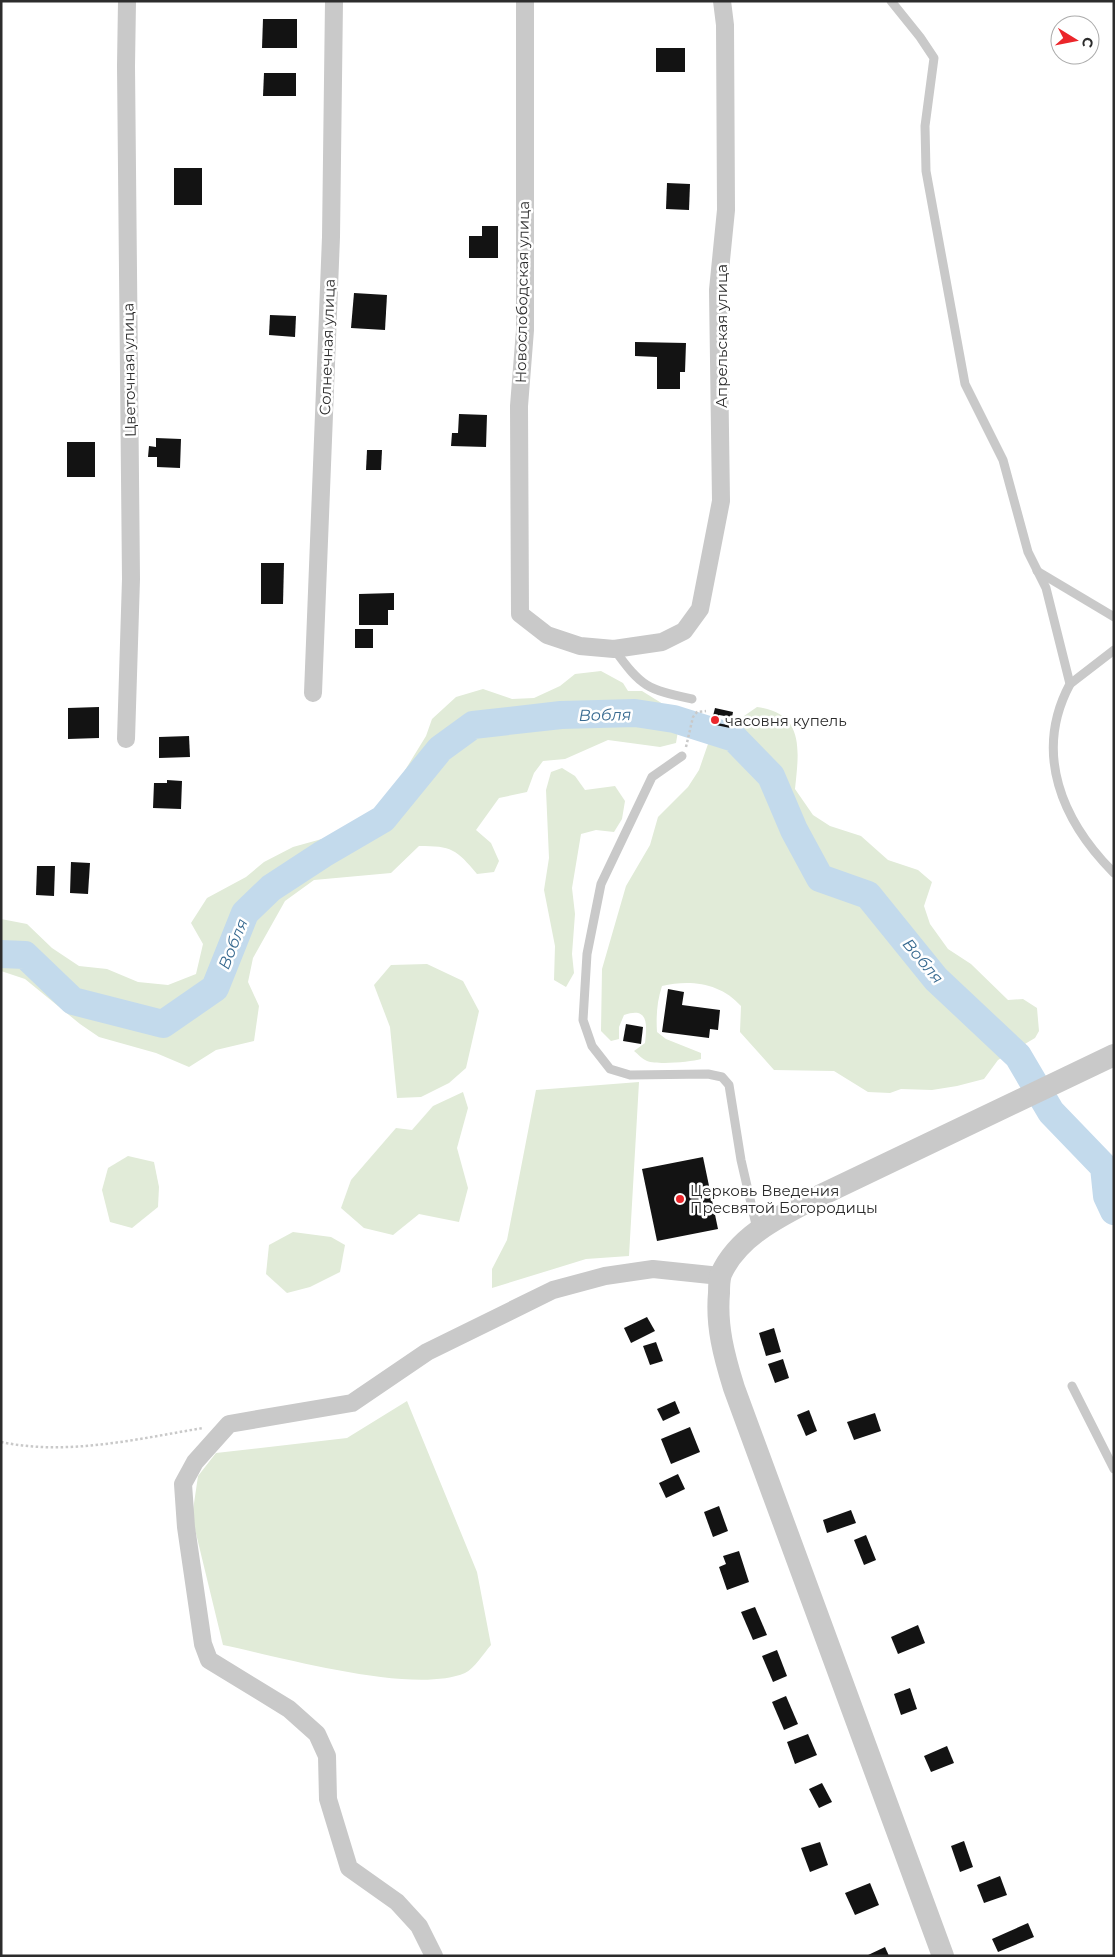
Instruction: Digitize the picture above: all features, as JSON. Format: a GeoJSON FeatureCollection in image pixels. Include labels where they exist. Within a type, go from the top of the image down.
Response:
{"type":"FeatureCollection","features":[{"type":"Feature","properties":{"kind":"street","name":"Цветочная улица"},"geometry":{"type":"LineString","coordinates":[[126,739],[131,579],[126,85],[127,1]]}},
{"type":"Feature","properties":{"kind":"street","name":"Солнечная улица"},"geometry":{"type":"LineString","coordinates":[[313,693],[331,237],[334,1]]}},
{"type":"Feature","properties":{"kind":"street","name":"Новослободская улица"},"geometry":{"type":"LineString","coordinates":[[526,1],[524,330],[519,406],[520,614],[547,635],[580,646],[614,650]]}},
{"type":"Feature","properties":{"kind":"street","name":"Апрельская улица"},"geometry":{"type":"LineString","coordinates":[[614,650],[662,642],[684,630],[700,608],[722,501],[718,290],[726,210],[725,25],[722,1]]}},
{"type":"Feature","properties":{"kind":"street"},"geometry":{"type":"LineString","coordinates":[[943,1956],[734,1388],[722,1350],[717,1311],[720,1276],[740,1245],[779,1217],[992,1112],[1114,1055]]}},
{"type":"Feature","properties":{"kind":"street"},"geometry":{"type":"LineString","coordinates":[[434,1956],[420,1926],[397,1902],[349,1868],[328,1799],[327,1756],[318,1734],[289,1709],[209,1660],[203,1644],[200,1625],[186,1527],[183,1484],[195,1462],[229,1424],[352,1403],[427,1352],[553,1290],[605,1276],[652,1269],[720,1276]]}},
{"type":"Feature","properties":{"kind":"lane"},"geometry":{"type":"LineString","coordinates":[[891,1],[934,58],[925,126],[926,171],[965,384],[1003,460],[1028,552],[1046,588],[1070,684]]}},
{"type":"Feature","properties":{"kind":"lane"},"geometry":{"type":"LineString","coordinates":[[1037,571],[1114,618]]}},
{"type":"Feature","properties":{"kind":"lane"},"geometry":{"type":"LineString","coordinates":[[614,650],[632,675],[648,688],[692,699]]}},
{"type":"Feature","properties":{"kind":"lane"},"geometry":{"type":"LineString","coordinates":[[1114,650],[1070,684],[1059,705],[1052,743],[1057,786],[1077,827],[1095,854],[1114,873]]}},
{"type":"Feature","properties":{"kind":"lane"},"geometry":{"type":"LineString","coordinates":[[682,756],[652,778],[601,884],[587,954],[583,1020],[592,1046],[610,1069],[630,1074],[708,1074],[722,1077],[730,1085],[741,1160],[758,1233]]}},
{"type":"Feature","properties":{"kind":"lane"},"geometry":{"type":"LineString","coordinates":[[1072,1386],[1114,1469]]}},
{"type":"Feature","properties":{"kind":"path"},"geometry":{"type":"LineString","coordinates":[[688,741],[693,717],[697,712],[706,711]]}},
{"type":"Feature","properties":{"kind":"path"},"geometry":{"type":"LineString","coordinates":[[1,1442],[20,1446],[88,1446],[229,1424]]}},
{"type":"Feature","properties":{"kind":"green space"},"geometry":{"type":"Polygon","coordinates":[[[601,671],[623,683],[628,691],[642,691],[663,704],[678,709],[681,713],[676,743],[660,747],[608,740],[565,759],[543,761],[534,773],[527,792],[499,798],[476,830],[491,843],[499,861],[494,872],[477,874],[464,859],[446,848],[419,846],[391,873],[314,880],[285,901],[253,958],[248,982],[259,1006],[254,1041],[216,1050],[189,1067],[156,1053],[99,1037],[25,979],[1,971],[1,919],[27,924],[52,948],[79,966],[107,969],[138,982],[168,985],[196,974],[203,944],[191,923],[207,898],[246,877],[264,862],[293,847],[336,835],[362,819],[388,798],[426,736],[432,719],[456,697],[483,689],[512,699],[534,698],[560,686],[575,674],[601,671]]]}},
{"type":"Feature","properties":{"kind":"green space"},"geometry":{"type":"Polygon","coordinates":[[[757,707],[773,711],[784,717],[791,726],[796,736],[798,761],[795,789],[813,815],[830,826],[861,836],[888,860],[918,870],[932,882],[924,906],[930,924],[948,949],[971,964],[1008,1000],[1023,999],[1037,1008],[1039,1031],[1035,1038],[998,1060],[984,1079],[932,1090],[901,1089],[890,1093],[868,1092],[834,1071],[774,1070],[740,1032],[741,1006],[724,992],[694,983],[662,986],[657,1009],[657,1032],[666,1039],[701,1053],[701,1059],[666,1063],[643,1059],[634,1051],[645,1043],[645,1019],[638,1013],[624,1015],[619,1027],[619,1039],[611,1041],[601,1031],[602,969],[626,886],[650,845],[658,817],[688,787],[699,770],[708,744],[724,742],[740,733],[744,716],[757,707]]]}},
{"type":"Feature","properties":{"kind":"green space"},"geometry":{"type":"Polygon","coordinates":[[[562,768],[575,776],[585,790],[615,786],[625,801],[622,819],[614,832],[596,830],[581,834],[572,888],[575,914],[572,954],[574,973],[566,987],[554,980],[555,946],[544,890],[549,858],[546,790],[551,772],[562,768]]]}},
{"type":"Feature","properties":{"kind":"green space"},"geometry":{"type":"Polygon","coordinates":[[[427,964],[463,981],[479,1011],[466,1068],[449,1083],[421,1097],[397,1098],[390,1027],[374,985],[391,965],[427,964]]]}},
{"type":"Feature","properties":{"kind":"green space"},"geometry":{"type":"Polygon","coordinates":[[[639,1082],[629,1256],[586,1259],[492,1288],[492,1269],[507,1240],[536,1090],[639,1082]]]}},
{"type":"Feature","properties":{"kind":"green space"},"geometry":{"type":"Polygon","coordinates":[[[463,1092],[468,1108],[457,1148],[468,1188],[459,1222],[419,1214],[393,1235],[364,1228],[341,1208],[351,1180],[396,1128],[412,1130],[433,1106],[463,1092]]]}},
{"type":"Feature","properties":{"kind":"green space"},"geometry":{"type":"Polygon","coordinates":[[[128,1156],[154,1162],[159,1187],[158,1207],[132,1228],[110,1222],[102,1190],[108,1168],[128,1156]]]}},
{"type":"Feature","properties":{"kind":"green space"},"geometry":{"type":"Polygon","coordinates":[[[293,1232],[331,1237],[345,1245],[340,1272],[310,1287],[287,1293],[266,1274],[269,1245],[293,1232]]]}},
{"type":"Feature","properties":{"kind":"green space"},"geometry":{"type":"Polygon","coordinates":[[[407,1401],[477,1572],[491,1645],[465,1673],[442,1679],[413,1680],[346,1672],[223,1645],[192,1517],[198,1476],[216,1453],[347,1438],[407,1401]]]}},
{"type":"Feature","properties":{"kind":"building"},"geometry":{"type":"Polygon","coordinates":[[[263,19],[297,19],[297,48],[262,48],[263,19]]]}},
{"type":"Feature","properties":{"kind":"building"},"geometry":{"type":"Polygon","coordinates":[[[656,48],[685,48],[685,72],[656,72],[656,48]]]}},
{"type":"Feature","properties":{"kind":"building"},"geometry":{"type":"Polygon","coordinates":[[[264,73],[296,73],[296,96],[263,96],[264,73]]]}},
{"type":"Feature","properties":{"kind":"building"},"geometry":{"type":"Polygon","coordinates":[[[174,168],[202,168],[202,205],[174,205],[174,168]]]}},
{"type":"Feature","properties":{"kind":"building"},"geometry":{"type":"Polygon","coordinates":[[[667,183],[690,184],[689,210],[666,209],[667,183]]]}},
{"type":"Feature","properties":{"kind":"building"},"geometry":{"type":"Polygon","coordinates":[[[482,226],[498,226],[498,258],[469,258],[469,236],[482,236],[482,226]]]}},
{"type":"Feature","properties":{"kind":"building"},"geometry":{"type":"Polygon","coordinates":[[[354,293],[387,295],[385,330],[351,328],[354,293]]]}},
{"type":"Feature","properties":{"kind":"building"},"geometry":{"type":"Polygon","coordinates":[[[270,315],[296,316],[295,337],[269,335],[270,315]]]}},
{"type":"Feature","properties":{"kind":"building"},"geometry":{"type":"Polygon","coordinates":[[[635,342],[686,343],[685,372],[680,372],[680,389],[657,389],[657,357],[635,356],[635,342]]]}},
{"type":"Feature","properties":{"kind":"building"},"geometry":{"type":"Polygon","coordinates":[[[459,414],[487,415],[486,447],[451,446],[452,433],[458,433],[459,414]]]}},
{"type":"Feature","properties":{"kind":"building"},"geometry":{"type":"Polygon","coordinates":[[[156,438],[181,439],[180,468],[157,467],[157,457],[148,457],[149,446],[156,447],[156,438]]]}},
{"type":"Feature","properties":{"kind":"building"},"geometry":{"type":"Polygon","coordinates":[[[67,442],[95,442],[95,477],[67,477],[67,442]]]}},
{"type":"Feature","properties":{"kind":"building"},"geometry":{"type":"Polygon","coordinates":[[[367,450],[382,450],[381,470],[366,470],[367,450]]]}},
{"type":"Feature","properties":{"kind":"building"},"geometry":{"type":"Polygon","coordinates":[[[261,563],[284,563],[283,604],[261,604],[261,563]]]}},
{"type":"Feature","properties":{"kind":"building"},"geometry":{"type":"Polygon","coordinates":[[[394,593],[394,610],[388,610],[388,625],[359,625],[359,594],[394,593]]]}},
{"type":"Feature","properties":{"kind":"building"},"geometry":{"type":"Polygon","coordinates":[[[355,629],[373,629],[373,648],[355,648],[355,629]]]}},
{"type":"Feature","properties":{"kind":"building"},"geometry":{"type":"Polygon","coordinates":[[[99,707],[99,738],[68,739],[68,708],[99,707]]]}},
{"type":"Feature","properties":{"kind":"building","name":"часовня купель"},"geometry":{"type":"Polygon","coordinates":[[[715,708],[733,712],[730,728],[711,724],[715,708]],[[719,715],[717,723],[728,725],[730,717],[719,715]]]}},
{"type":"Feature","properties":{"kind":"building"},"geometry":{"type":"Polygon","coordinates":[[[189,736],[190,757],[159,758],[159,737],[189,736]]]}},
{"type":"Feature","properties":{"kind":"building"},"geometry":{"type":"Polygon","coordinates":[[[167,780],[182,781],[181,809],[153,808],[154,783],[167,783],[167,780]]]}},
{"type":"Feature","properties":{"kind":"building"},"geometry":{"type":"Polygon","coordinates":[[[71,862],[90,863],[88,894],[70,893],[71,862]]]}},
{"type":"Feature","properties":{"kind":"building"},"geometry":{"type":"Polygon","coordinates":[[[37,866],[55,866],[54,896],[36,895],[37,866]]]}},
{"type":"Feature","properties":{"kind":"building"},"geometry":{"type":"Polygon","coordinates":[[[668,989],[684,992],[682,1005],[720,1010],[718,1030],[710,1029],[709,1038],[662,1032],[668,989]]]}},
{"type":"Feature","properties":{"kind":"building"},"geometry":{"type":"Polygon","coordinates":[[[626,1024],[643,1027],[641,1044],[623,1041],[626,1024]]]}},
{"type":"Feature","properties":{"kind":"building","name":"Церковь Введения Пресвятой Богородицы"},"geometry":{"type":"Polygon","coordinates":[[[703,1157],[718,1229],[657,1241],[642,1169],[703,1157]]]}},
{"type":"Feature","properties":{"kind":"building"},"geometry":{"type":"Polygon","coordinates":[[[647,1317],[655,1331],[631,1343],[624,1328],[647,1317]]]}},
{"type":"Feature","properties":{"kind":"building"},"geometry":{"type":"Polygon","coordinates":[[[774,1328],[781,1352],[766,1356],[759,1333],[774,1328]]]}},
{"type":"Feature","properties":{"kind":"building"},"geometry":{"type":"Polygon","coordinates":[[[656,1342],[663,1361],[650,1365],[643,1346],[656,1342]]]}},
{"type":"Feature","properties":{"kind":"building"},"geometry":{"type":"Polygon","coordinates":[[[783,1359],[789,1378],[775,1383],[768,1364],[783,1359]]]}},
{"type":"Feature","properties":{"kind":"building"},"geometry":{"type":"Polygon","coordinates":[[[675,1401],[680,1413],[663,1421],[657,1409],[675,1401]]]}},
{"type":"Feature","properties":{"kind":"building"},"geometry":{"type":"Polygon","coordinates":[[[809,1410],[817,1431],[806,1436],[797,1415],[809,1410]]]}},
{"type":"Feature","properties":{"kind":"building"},"geometry":{"type":"Polygon","coordinates":[[[875,1413],[881,1431],[854,1440],[847,1422],[875,1413]]]}},
{"type":"Feature","properties":{"kind":"building"},"geometry":{"type":"Polygon","coordinates":[[[690,1427],[700,1452],[671,1464],[661,1439],[690,1427]]]}},
{"type":"Feature","properties":{"kind":"building"},"geometry":{"type":"Polygon","coordinates":[[[678,1474],[685,1489],[666,1498],[659,1483],[678,1474]]]}},
{"type":"Feature","properties":{"kind":"building"},"geometry":{"type":"Polygon","coordinates":[[[719,1506],[728,1531],[713,1537],[704,1512],[719,1506]]]}},
{"type":"Feature","properties":{"kind":"building"},"geometry":{"type":"Polygon","coordinates":[[[851,1510],[856,1523],[827,1533],[823,1520],[851,1510]]]}},
{"type":"Feature","properties":{"kind":"building"},"geometry":{"type":"Polygon","coordinates":[[[866,1535],[876,1560],[864,1565],[854,1540],[866,1535]]]}},
{"type":"Feature","properties":{"kind":"building"},"geometry":{"type":"Polygon","coordinates":[[[739,1551],[749,1582],[727,1590],[719,1567],[726,1564],[723,1556],[739,1551]]]}},
{"type":"Feature","properties":{"kind":"building"},"geometry":{"type":"Polygon","coordinates":[[[755,1607],[767,1635],[753,1640],[741,1612],[755,1607]]]}},
{"type":"Feature","properties":{"kind":"building"},"geometry":{"type":"Polygon","coordinates":[[[918,1625],[925,1643],[898,1654],[891,1637],[918,1625]]]}},
{"type":"Feature","properties":{"kind":"building"},"geometry":{"type":"Polygon","coordinates":[[[777,1650],[787,1676],[773,1682],[762,1656],[777,1650]]]}},
{"type":"Feature","properties":{"kind":"building"},"geometry":{"type":"Polygon","coordinates":[[[910,1688],[917,1709],[901,1715],[894,1694],[910,1688]]]}},
{"type":"Feature","properties":{"kind":"building"},"geometry":{"type":"Polygon","coordinates":[[[786,1696],[798,1724],[784,1730],[772,1702],[786,1696]]]}},
{"type":"Feature","properties":{"kind":"building"},"geometry":{"type":"Polygon","coordinates":[[[808,1734],[817,1755],[795,1764],[787,1742],[808,1734]]]}},
{"type":"Feature","properties":{"kind":"building"},"geometry":{"type":"Polygon","coordinates":[[[947,1746],[954,1763],[931,1772],[924,1756],[947,1746]]]}},
{"type":"Feature","properties":{"kind":"building"},"geometry":{"type":"Polygon","coordinates":[[[822,1783],[832,1802],[819,1808],[809,1789],[822,1783]]]}},
{"type":"Feature","properties":{"kind":"building"},"geometry":{"type":"Polygon","coordinates":[[[964,1841],[973,1867],[960,1872],[951,1846],[964,1841]]]}},
{"type":"Feature","properties":{"kind":"building"},"geometry":{"type":"Polygon","coordinates":[[[820,1842],[828,1865],[810,1872],[801,1848],[820,1842]]]}},
{"type":"Feature","properties":{"kind":"building"},"geometry":{"type":"Polygon","coordinates":[[[1000,1876],[1007,1895],[984,1903],[977,1885],[1000,1876]]]}},
{"type":"Feature","properties":{"kind":"building"},"geometry":{"type":"Polygon","coordinates":[[[870,1883],[879,1905],[855,1915],[845,1893],[870,1883]]]}},
{"type":"Feature","properties":{"kind":"building"},"geometry":{"type":"Polygon","coordinates":[[[1028,1923],[1034,1937],[998,1952],[992,1939],[1028,1923]]]}},
{"type":"Feature","properties":{"kind":"building"},"geometry":{"type":"Polygon","coordinates":[[[885,1947],[889,1956],[866,1956],[885,1947]]]}},
{"type":"Feature","properties":{"kind":"waterway","name":"Вобля"},"geometry":{"type":"LineString","coordinates":[[1,954],[25,955],[73,1001],[163,1024],[215,988],[245,913],[271,888],[323,854],[383,819],[440,749],[473,725],[561,715],[635,713],[674,719],[734,738],[771,776],[794,830],[820,878],[868,895],[936,979],[1018,1056],[1051,1112],[1104,1167],[1107,1196],[1114,1211]]}},
{"type":"Feature","properties":{"kind":"place","name":"часовня купель"},"geometry":{"type":"Point","coordinates":[715,720]}},
{"type":"Feature","properties":{"kind":"place","name":"Церковь Введения Пресвятой Богородицы"},"geometry":{"type":"Point","coordinates":[680,1199]}}]}
